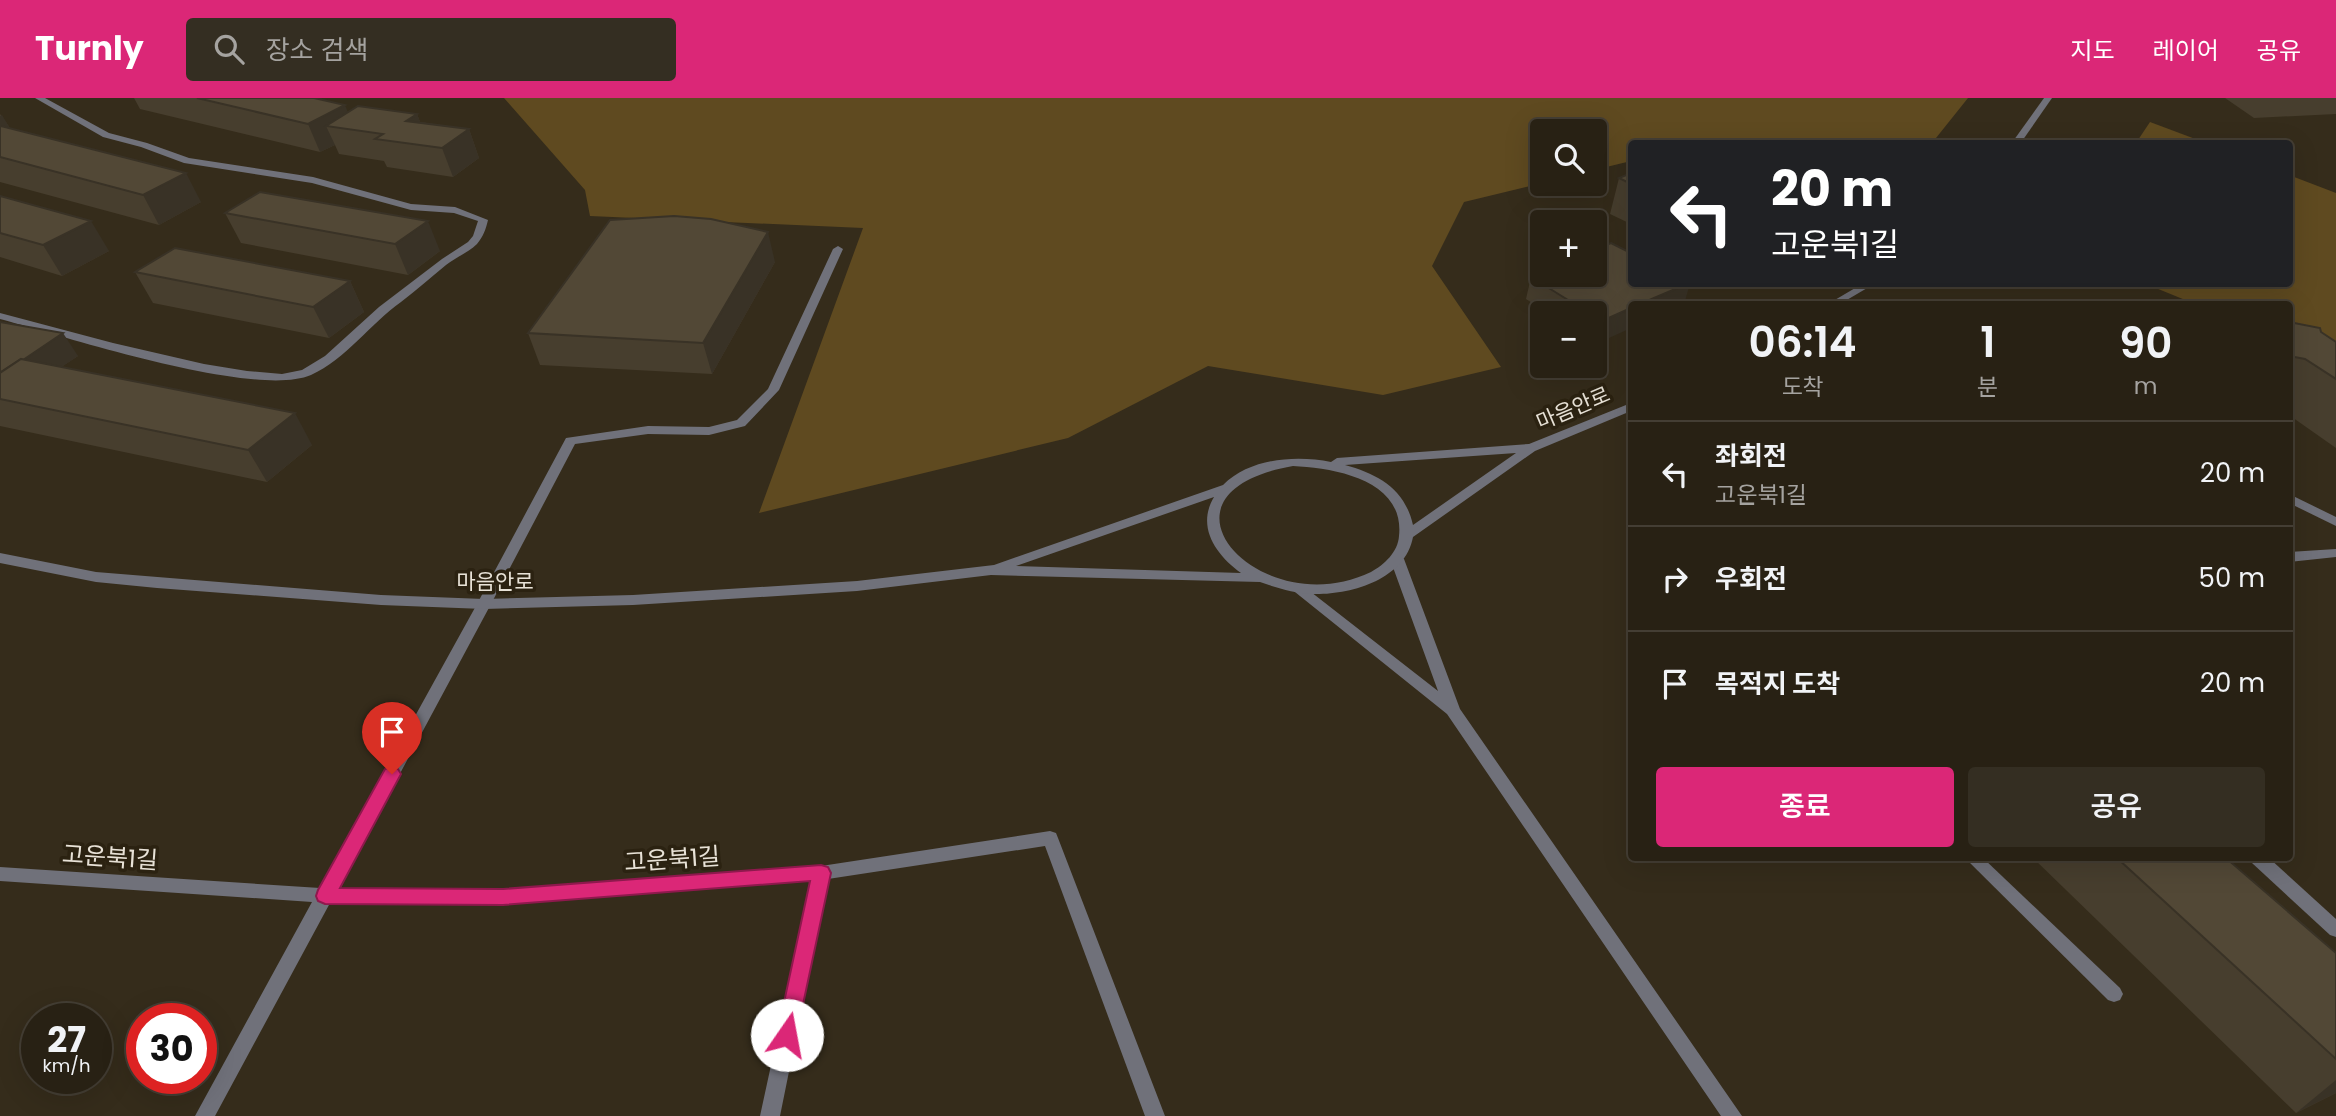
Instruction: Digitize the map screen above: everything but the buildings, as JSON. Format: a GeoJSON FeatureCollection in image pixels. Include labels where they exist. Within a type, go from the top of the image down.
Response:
{"type":"FeatureCollection","features":[{"type":"Feature","properties":{"kind":"street"},"geometry":{"type":"LineString","coordinates":[[0,316],[196,366],[271,379],[303,375],[334,356],[358,330],[443,262],[460,253],[477,238],[483,220],[455,210],[411,207],[313,180],[187,161],[145,145],[106,135],[40,98]]}},
{"type":"Feature","properties":{"kind":"street"},"geometry":{"type":"LineString","coordinates":[[2018,140],[2048,98]]}},
{"type":"Feature","properties":{"kind":"street"},"geometry":{"type":"LineString","coordinates":[[205,1116],[570,441],[648,430],[709,431],[741,423],[773,390],[838,249]]}},
{"type":"Feature","properties":{"kind":"street"},"geometry":{"type":"LineString","coordinates":[[1838,301],[1864,287]]}},
{"type":"Feature","properties":{"kind":"street","name":"마음안로"},"geometry":{"type":"LineString","coordinates":[[1531,448],[1628,408]]}},
{"type":"Feature","properties":{"kind":"street"},"geometry":{"type":"LineString","coordinates":[[991,570],[1226,488],[1244,475],[1266,466],[1293,462],[1320,463],[1531,448]]}},
{"type":"Feature","properties":{"kind":"street"},"geometry":{"type":"LineString","coordinates":[[1407,535],[1531,448]]}},
{"type":"Feature","properties":{"kind":"street"},"geometry":{"type":"LineString","coordinates":[[991,570],[1259,578],[1297,588],[1327,589],[1355,584],[1379,574],[1397,559],[1407,535],[1405,515],[1393,496],[1373,481],[1349,469],[1320,463]]}},
{"type":"Feature","properties":{"kind":"street"},"geometry":{"type":"LineString","coordinates":[[1226,488],[1214,505],[1212,525],[1218,545],[1235,563],[1259,578]]}},
{"type":"Feature","properties":{"kind":"street"},"geometry":{"type":"LineString","coordinates":[[2293,500],[2336,523]]}},
{"type":"Feature","properties":{"kind":"street"},"geometry":{"type":"LineString","coordinates":[[2293,557],[2336,553]]}},
{"type":"Feature","properties":{"kind":"street","name":"마음안로"},"geometry":{"type":"LineString","coordinates":[[0,558],[96,577],[157,583],[381,600],[484,604],[633,600],[844,587],[991,570]]}},
{"type":"Feature","properties":{"kind":"street"},"geometry":{"type":"LineString","coordinates":[[1397,559],[1453,711],[1732,1116]]}},
{"type":"Feature","properties":{"kind":"street"},"geometry":{"type":"LineString","coordinates":[[1297,588],[1453,711]]}},
{"type":"Feature","properties":{"kind":"street","name":"고운북1길"},"geometry":{"type":"LineString","coordinates":[[0,874],[325,896],[503,897],[821,873],[1050,838],[1155,1116]]}},
{"type":"Feature","properties":{"kind":"street"},"geometry":{"type":"LineString","coordinates":[[1976,861],[2114,994]]}},
{"type":"Feature","properties":{"kind":"street"},"geometry":{"type":"LineString","coordinates":[[2262,861],[2336,930]]}},
{"type":"Feature","properties":{"kind":"street"},"geometry":{"type":"LineString","coordinates":[[770,1116],[821,873]]}},
{"type":"Feature","properties":{"kind":"shaded area"},"geometry":{"type":"Polygon","coordinates":[[[504,98],[1968,98],[1934,140],[1628,140],[1628,162],[1607,167],[1607,119],[1530,119],[1530,186],[1464,202],[1432,266],[1501,367],[1383,395],[1208,366],[1068,438],[759,513],[863,228],[590,216],[585,190],[504,98]]]}},
{"type":"Feature","properties":{"kind":"shaded area"},"geometry":{"type":"Polygon","coordinates":[[[2150,122],[2198,140],[2138,140],[2150,122]]]}},
{"type":"Feature","properties":{"kind":"shaded area"},"geometry":{"type":"Polygon","coordinates":[[[2293,177],[2336,193],[2336,365],[2293,347],[2293,301],[2188,301],[2153,287],[2293,287],[2293,177]]]}},
{"type":"Feature","properties":{"kind":"route"},"geometry":{"type":"LineString","coordinates":[[392,774],[325,896],[503,897],[821,873],[787,1035]]}}]}
